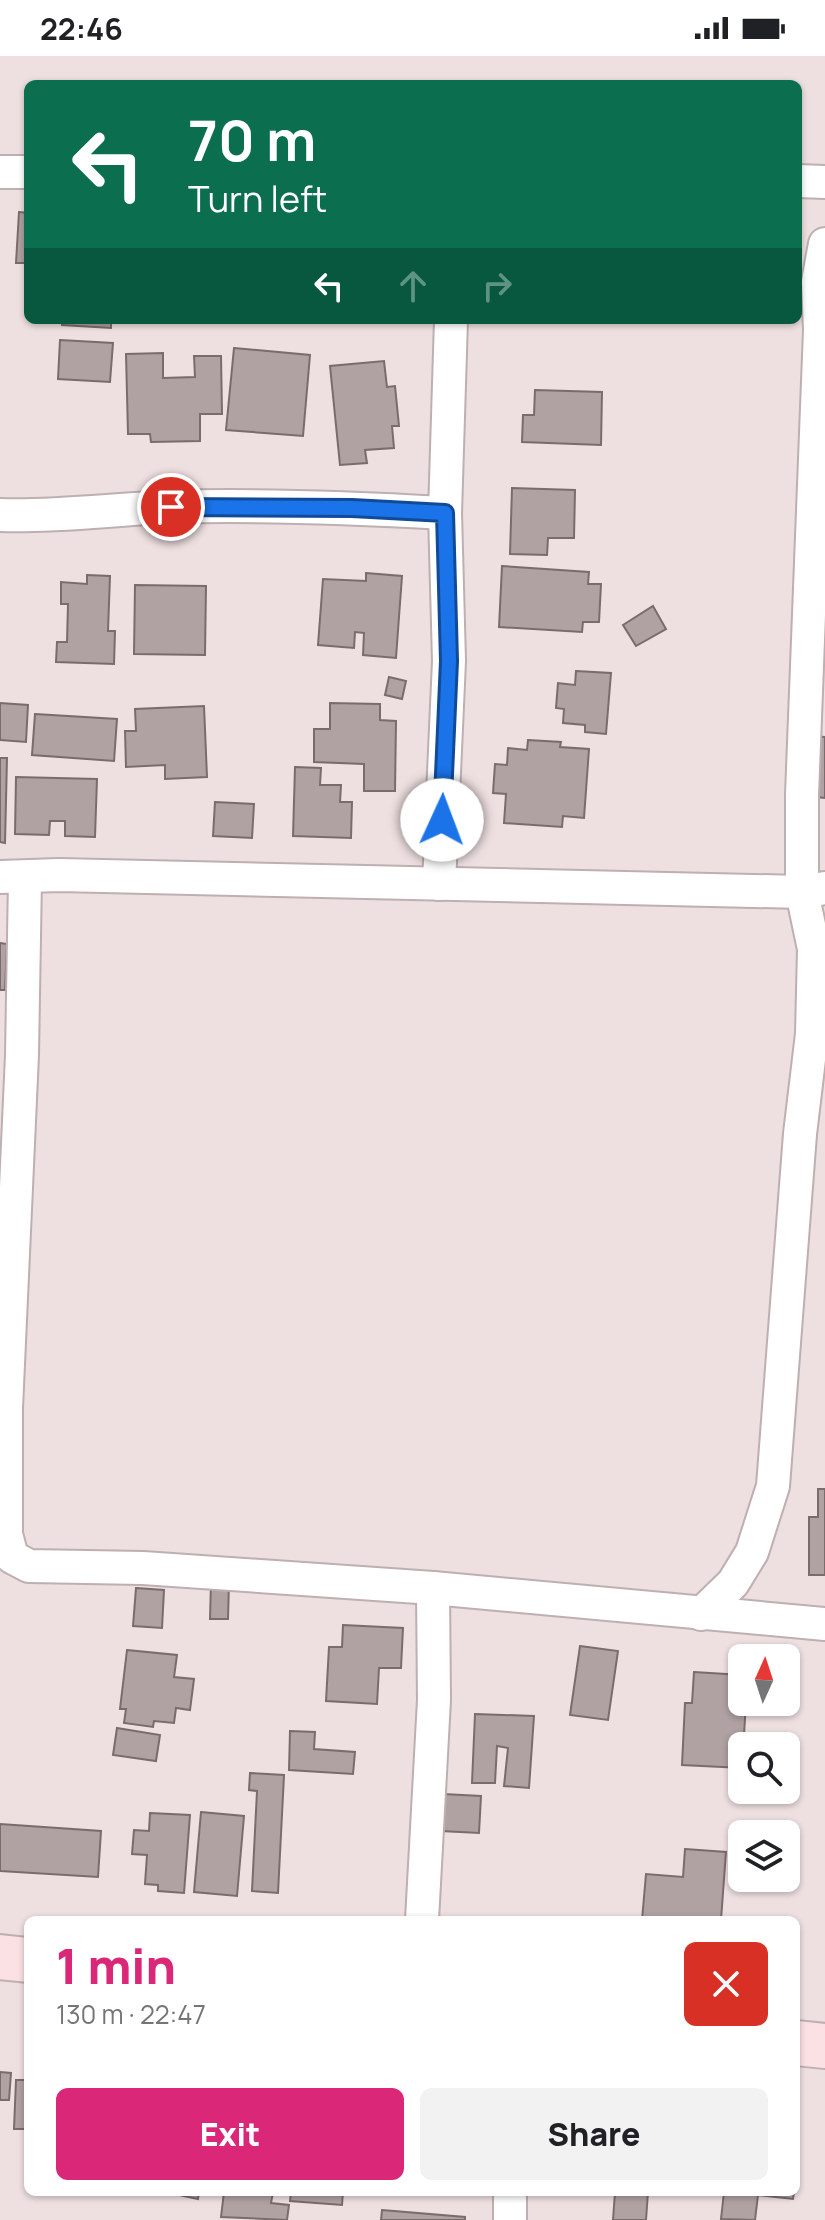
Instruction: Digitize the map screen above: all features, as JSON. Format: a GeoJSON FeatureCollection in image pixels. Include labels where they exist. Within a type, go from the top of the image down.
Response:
{"type":"FeatureCollection","features":[{"type":"Feature","properties":{"kind":"main road"},"geometry":{"type":"LineString","coordinates":[[0,1957],[24,1960]]}},
{"type":"Feature","properties":{"kind":"main road"},"geometry":{"type":"LineString","coordinates":[[800,2043],[825,2046]]}},
{"type":"Feature","properties":{"kind":"street"},"geometry":{"type":"LineString","coordinates":[[0,172],[24,172]]}},
{"type":"Feature","properties":{"kind":"street"},"geometry":{"type":"LineString","coordinates":[[802,181],[825,182]]}},
{"type":"Feature","properties":{"kind":"street"},"geometry":{"type":"LineString","coordinates":[[701,1614],[733,1583],[752,1552],[773,1486],[800,1134],[820,943],[802,795],[819,539],[818,282],[825,244]]}},
{"type":"Feature","properties":{"kind":"street"},"geometry":{"type":"LineString","coordinates":[[439,884],[449,661],[445,513],[451,324]]}},
{"type":"Feature","properties":{"kind":"street"},"geometry":{"type":"LineString","coordinates":[[0,515],[32,516],[171,507],[352,508],[445,513]]}},
{"type":"Feature","properties":{"kind":"street"},"geometry":{"type":"LineString","coordinates":[[813,890],[59,875],[12,877],[22,1055],[6,1408],[6,1534],[12,1557],[29,1566],[143,1568],[433,1588],[825,1624]]}},
{"type":"Feature","properties":{"kind":"street"},"geometry":{"type":"LineString","coordinates":[[422,1916],[434,1700],[433,1588]]}},
{"type":"Feature","properties":{"kind":"street"},"geometry":{"type":"LineString","coordinates":[[510,2196],[510,2220]]}},
{"type":"Feature","properties":{"kind":"building"},"geometry":{"type":"Polygon","coordinates":[[[19,212],[24,213],[24,263],[16,263],[19,212]]]}},
{"type":"Feature","properties":{"kind":"building"},"geometry":{"type":"Polygon","coordinates":[[[111,324],[111,328],[62,325],[111,324]]]}},
{"type":"Feature","properties":{"kind":"building"},"geometry":{"type":"Polygon","coordinates":[[[60,340],[113,343],[110,382],[58,379],[60,340]]]}},
{"type":"Feature","properties":{"kind":"building"},"geometry":{"type":"Polygon","coordinates":[[[234,348],[310,355],[303,436],[226,430],[234,348]]]}},
{"type":"Feature","properties":{"kind":"building"},"geometry":{"type":"Polygon","coordinates":[[[163,353],[163,378],[195,377],[194,356],[221,356],[222,414],[200,414],[200,441],[151,442],[150,434],[128,434],[126,354],[163,353]]]}},
{"type":"Feature","properties":{"kind":"building"},"geometry":{"type":"Polygon","coordinates":[[[384,361],[387,387],[395,386],[399,426],[392,426],[394,448],[365,450],[367,463],[340,465],[330,366],[384,361]]]}},
{"type":"Feature","properties":{"kind":"building"},"geometry":{"type":"Polygon","coordinates":[[[535,390],[602,392],[601,445],[522,442],[523,415],[534,415],[535,390]]]}},
{"type":"Feature","properties":{"kind":"building"},"geometry":{"type":"Polygon","coordinates":[[[512,488],[575,490],[574,538],[548,538],[547,555],[510,554],[512,488]]]}},
{"type":"Feature","properties":{"kind":"building"},"geometry":{"type":"Polygon","coordinates":[[[502,566],[589,572],[588,584],[601,584],[599,622],[583,622],[582,632],[499,627],[502,566]]]}},
{"type":"Feature","properties":{"kind":"building"},"geometry":{"type":"Polygon","coordinates":[[[366,573],[402,576],[396,658],[363,655],[364,633],[355,632],[354,648],[318,645],[323,579],[366,581],[366,573]]]}},
{"type":"Feature","properties":{"kind":"building"},"geometry":{"type":"Polygon","coordinates":[[[87,575],[110,576],[108,631],[115,631],[114,664],[56,662],[57,642],[67,642],[68,604],[61,604],[61,582],[87,584],[87,575]]]}},
{"type":"Feature","properties":{"kind":"building"},"geometry":{"type":"Polygon","coordinates":[[[135,585],[206,586],[205,655],[134,654],[135,585]]]}},
{"type":"Feature","properties":{"kind":"building"},"geometry":{"type":"Polygon","coordinates":[[[653,606],[666,629],[636,646],[623,625],[653,606]]]}},
{"type":"Feature","properties":{"kind":"building"},"geometry":{"type":"Polygon","coordinates":[[[576,671],[611,673],[606,734],[585,732],[585,725],[563,723],[564,709],[556,708],[558,683],[575,685],[576,671]]]}},
{"type":"Feature","properties":{"kind":"building"},"geometry":{"type":"Polygon","coordinates":[[[389,677],[406,681],[402,699],[385,695],[389,677]]]}},
{"type":"Feature","properties":{"kind":"building"},"geometry":{"type":"Polygon","coordinates":[[[0,703],[28,705],[26,742],[0,740],[0,703]]]}},
{"type":"Feature","properties":{"kind":"building"},"geometry":{"type":"Polygon","coordinates":[[[330,703],[380,704],[380,720],[396,721],[395,791],[364,791],[364,764],[314,762],[314,729],[330,729],[330,703]]]}},
{"type":"Feature","properties":{"kind":"building"},"geometry":{"type":"Polygon","coordinates":[[[204,706],[207,777],[165,779],[165,765],[126,767],[125,731],[136,731],[135,709],[204,706]]]}},
{"type":"Feature","properties":{"kind":"building"},"geometry":{"type":"Polygon","coordinates":[[[35,714],[117,719],[114,761],[32,755],[35,714]]]}},
{"type":"Feature","properties":{"kind":"building"},"geometry":{"type":"Polygon","coordinates":[[[812,736],[825,737],[825,798],[806,796],[812,736]]]}},
{"type":"Feature","properties":{"kind":"building"},"geometry":{"type":"Polygon","coordinates":[[[528,740],[561,742],[560,747],[589,749],[584,818],[563,816],[562,827],[504,823],[506,794],[493,793],[495,764],[507,765],[508,748],[527,750],[528,740]]]}},
{"type":"Feature","properties":{"kind":"building"},"geometry":{"type":"Polygon","coordinates":[[[0,758],[7,758],[5,843],[0,842],[0,758]]]}},
{"type":"Feature","properties":{"kind":"building"},"geometry":{"type":"Polygon","coordinates":[[[295,767],[321,768],[320,785],[341,785],[340,802],[352,802],[351,838],[293,836],[295,767]]]}},
{"type":"Feature","properties":{"kind":"building"},"geometry":{"type":"Polygon","coordinates":[[[16,777],[97,779],[95,837],[65,836],[65,821],[50,821],[49,835],[15,834],[16,777]]]}},
{"type":"Feature","properties":{"kind":"building"},"geometry":{"type":"Polygon","coordinates":[[[215,802],[254,804],[252,838],[213,836],[215,802]]]}},
{"type":"Feature","properties":{"kind":"building"},"geometry":{"type":"Polygon","coordinates":[[[0,943],[7,944],[5,990],[0,990],[0,943]]]}},
{"type":"Feature","properties":{"kind":"building"},"geometry":{"type":"Polygon","coordinates":[[[818,1489],[825,1489],[825,1575],[809,1575],[809,1517],[818,1517],[818,1489]]]}},
{"type":"Feature","properties":{"kind":"building"},"geometry":{"type":"Polygon","coordinates":[[[211,1581],[229,1582],[228,1619],[210,1619],[211,1581]]]}},
{"type":"Feature","properties":{"kind":"building"},"geometry":{"type":"Polygon","coordinates":[[[136,1588],[164,1590],[162,1628],[133,1626],[136,1588]]]}},
{"type":"Feature","properties":{"kind":"building"},"geometry":{"type":"Polygon","coordinates":[[[343,1625],[403,1628],[401,1668],[379,1668],[377,1704],[326,1701],[329,1647],[342,1647],[343,1625]]]}},
{"type":"Feature","properties":{"kind":"building"},"geometry":{"type":"Polygon","coordinates":[[[580,1646],[618,1651],[608,1720],[570,1715],[580,1646]]]}},
{"type":"Feature","properties":{"kind":"building"},"geometry":{"type":"Polygon","coordinates":[[[127,1650],[177,1655],[174,1677],[194,1679],[190,1710],[176,1708],[174,1723],[154,1721],[153,1727],[124,1723],[126,1709],[120,1709],[127,1650]]]}},
{"type":"Feature","properties":{"kind":"building"},"geometry":{"type":"Polygon","coordinates":[[[694,1672],[728,1674],[728,1716],[745,1716],[744,1732],[728,1732],[728,1767],[682,1765],[685,1703],[692,1703],[694,1672]]]}},
{"type":"Feature","properties":{"kind":"building"},"geometry":{"type":"Polygon","coordinates":[[[475,1714],[534,1716],[529,1788],[504,1786],[508,1748],[497,1746],[495,1783],[472,1783],[475,1714]]]}},
{"type":"Feature","properties":{"kind":"building"},"geometry":{"type":"Polygon","coordinates":[[[117,1728],[160,1735],[156,1761],[113,1755],[117,1728]]]}},
{"type":"Feature","properties":{"kind":"building"},"geometry":{"type":"Polygon","coordinates":[[[290,1731],[315,1732],[314,1749],[355,1752],[353,1774],[289,1770],[290,1731]]]}},
{"type":"Feature","properties":{"kind":"building"},"geometry":{"type":"Polygon","coordinates":[[[250,1773],[284,1775],[278,1893],[252,1891],[257,1791],[249,1790],[250,1773]]]}},
{"type":"Feature","properties":{"kind":"building"},"geometry":{"type":"Polygon","coordinates":[[[443,1794],[481,1796],[479,1833],[441,1831],[443,1794]]]}},
{"type":"Feature","properties":{"kind":"building"},"geometry":{"type":"Polygon","coordinates":[[[201,1812],[244,1816],[237,1896],[194,1892],[201,1812]]]}},
{"type":"Feature","properties":{"kind":"building"},"geometry":{"type":"Polygon","coordinates":[[[150,1813],[190,1815],[184,1893],[158,1891],[158,1885],[145,1884],[147,1855],[132,1854],[134,1830],[149,1831],[150,1813]]]}},
{"type":"Feature","properties":{"kind":"building"},"geometry":{"type":"Polygon","coordinates":[[[0,1824],[101,1831],[98,1877],[0,1871],[0,1824]]]}},
{"type":"Feature","properties":{"kind":"building"},"geometry":{"type":"Polygon","coordinates":[[[685,1849],[726,1852],[721,1916],[642,1916],[646,1874],[683,1877],[685,1849]]]}},
{"type":"Feature","properties":{"kind":"building"},"geometry":{"type":"Polygon","coordinates":[[[0,2072],[11,2073],[9,2100],[0,2100],[0,2072]]]}},
{"type":"Feature","properties":{"kind":"building"},"geometry":{"type":"Polygon","coordinates":[[[16,2080],[24,2080],[24,2129],[14,2129],[16,2080]]]}},
{"type":"Feature","properties":{"kind":"building"},"geometry":{"type":"Polygon","coordinates":[[[224,2196],[272,2196],[271,2203],[289,2205],[287,2220],[221,2217],[224,2196]]]}},
{"type":"Feature","properties":{"kind":"building"},"geometry":{"type":"Polygon","coordinates":[[[291,2196],[343,2196],[342,2205],[290,2201],[291,2196]]]}},
{"type":"Feature","properties":{"kind":"building"},"geometry":{"type":"Polygon","coordinates":[[[615,2196],[648,2196],[646,2220],[613,2220],[615,2196]]]}},
{"type":"Feature","properties":{"kind":"building"},"geometry":{"type":"Polygon","coordinates":[[[724,2196],[758,2196],[755,2220],[721,2219],[724,2196]]]}},
{"type":"Feature","properties":{"kind":"building"},"geometry":{"type":"Polygon","coordinates":[[[767,2196],[793,2196],[793,2199],[767,2196]]]}},
{"type":"Feature","properties":{"kind":"building"},"geometry":{"type":"Polygon","coordinates":[[[382,2210],[465,2217],[465,2220],[381,2220],[382,2210]]]}},
{"type":"Feature","properties":{"kind":"route"},"geometry":{"type":"LineString","coordinates":[[171,507],[352,508],[445,513],[449,661],[442,820]]}}]}
